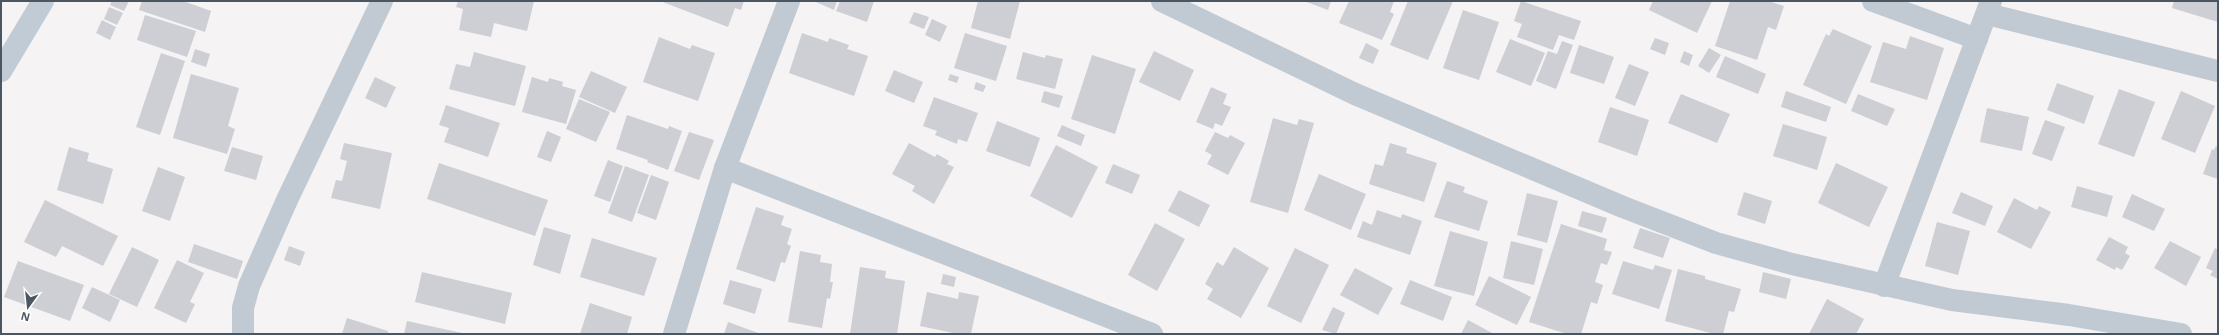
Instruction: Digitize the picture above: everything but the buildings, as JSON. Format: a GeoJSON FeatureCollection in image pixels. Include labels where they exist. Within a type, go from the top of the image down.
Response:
{"type":"FeatureCollection","features":[{"type":"Feature","properties":{"kind":"street"},"geometry":{"type":"LineString","coordinates":[[1,71],[43,1]]}},
{"type":"Feature","properties":{"kind":"street"},"geometry":{"type":"LineString","coordinates":[[243,334],[241,330],[243,308],[249,286],[287,200],[382,1]]}},
{"type":"Feature","properties":{"kind":"street"},"geometry":{"type":"LineString","coordinates":[[674,334],[725,168],[789,1]]}},
{"type":"Feature","properties":{"kind":"street"},"geometry":{"type":"LineString","coordinates":[[1162,1],[1355,94],[1623,207],[1716,243],[1792,264],[1884,286],[1952,300],[2069,315],[2181,334]]}},
{"type":"Feature","properties":{"kind":"street"},"geometry":{"type":"LineString","coordinates":[[1873,1],[1977,39]]}},
{"type":"Feature","properties":{"kind":"street"},"geometry":{"type":"LineString","coordinates":[[1884,286],[1989,8],[2218,71]]}},
{"type":"Feature","properties":{"kind":"street"},"geometry":{"type":"LineString","coordinates":[[725,168],[1152,334]]}}]}
